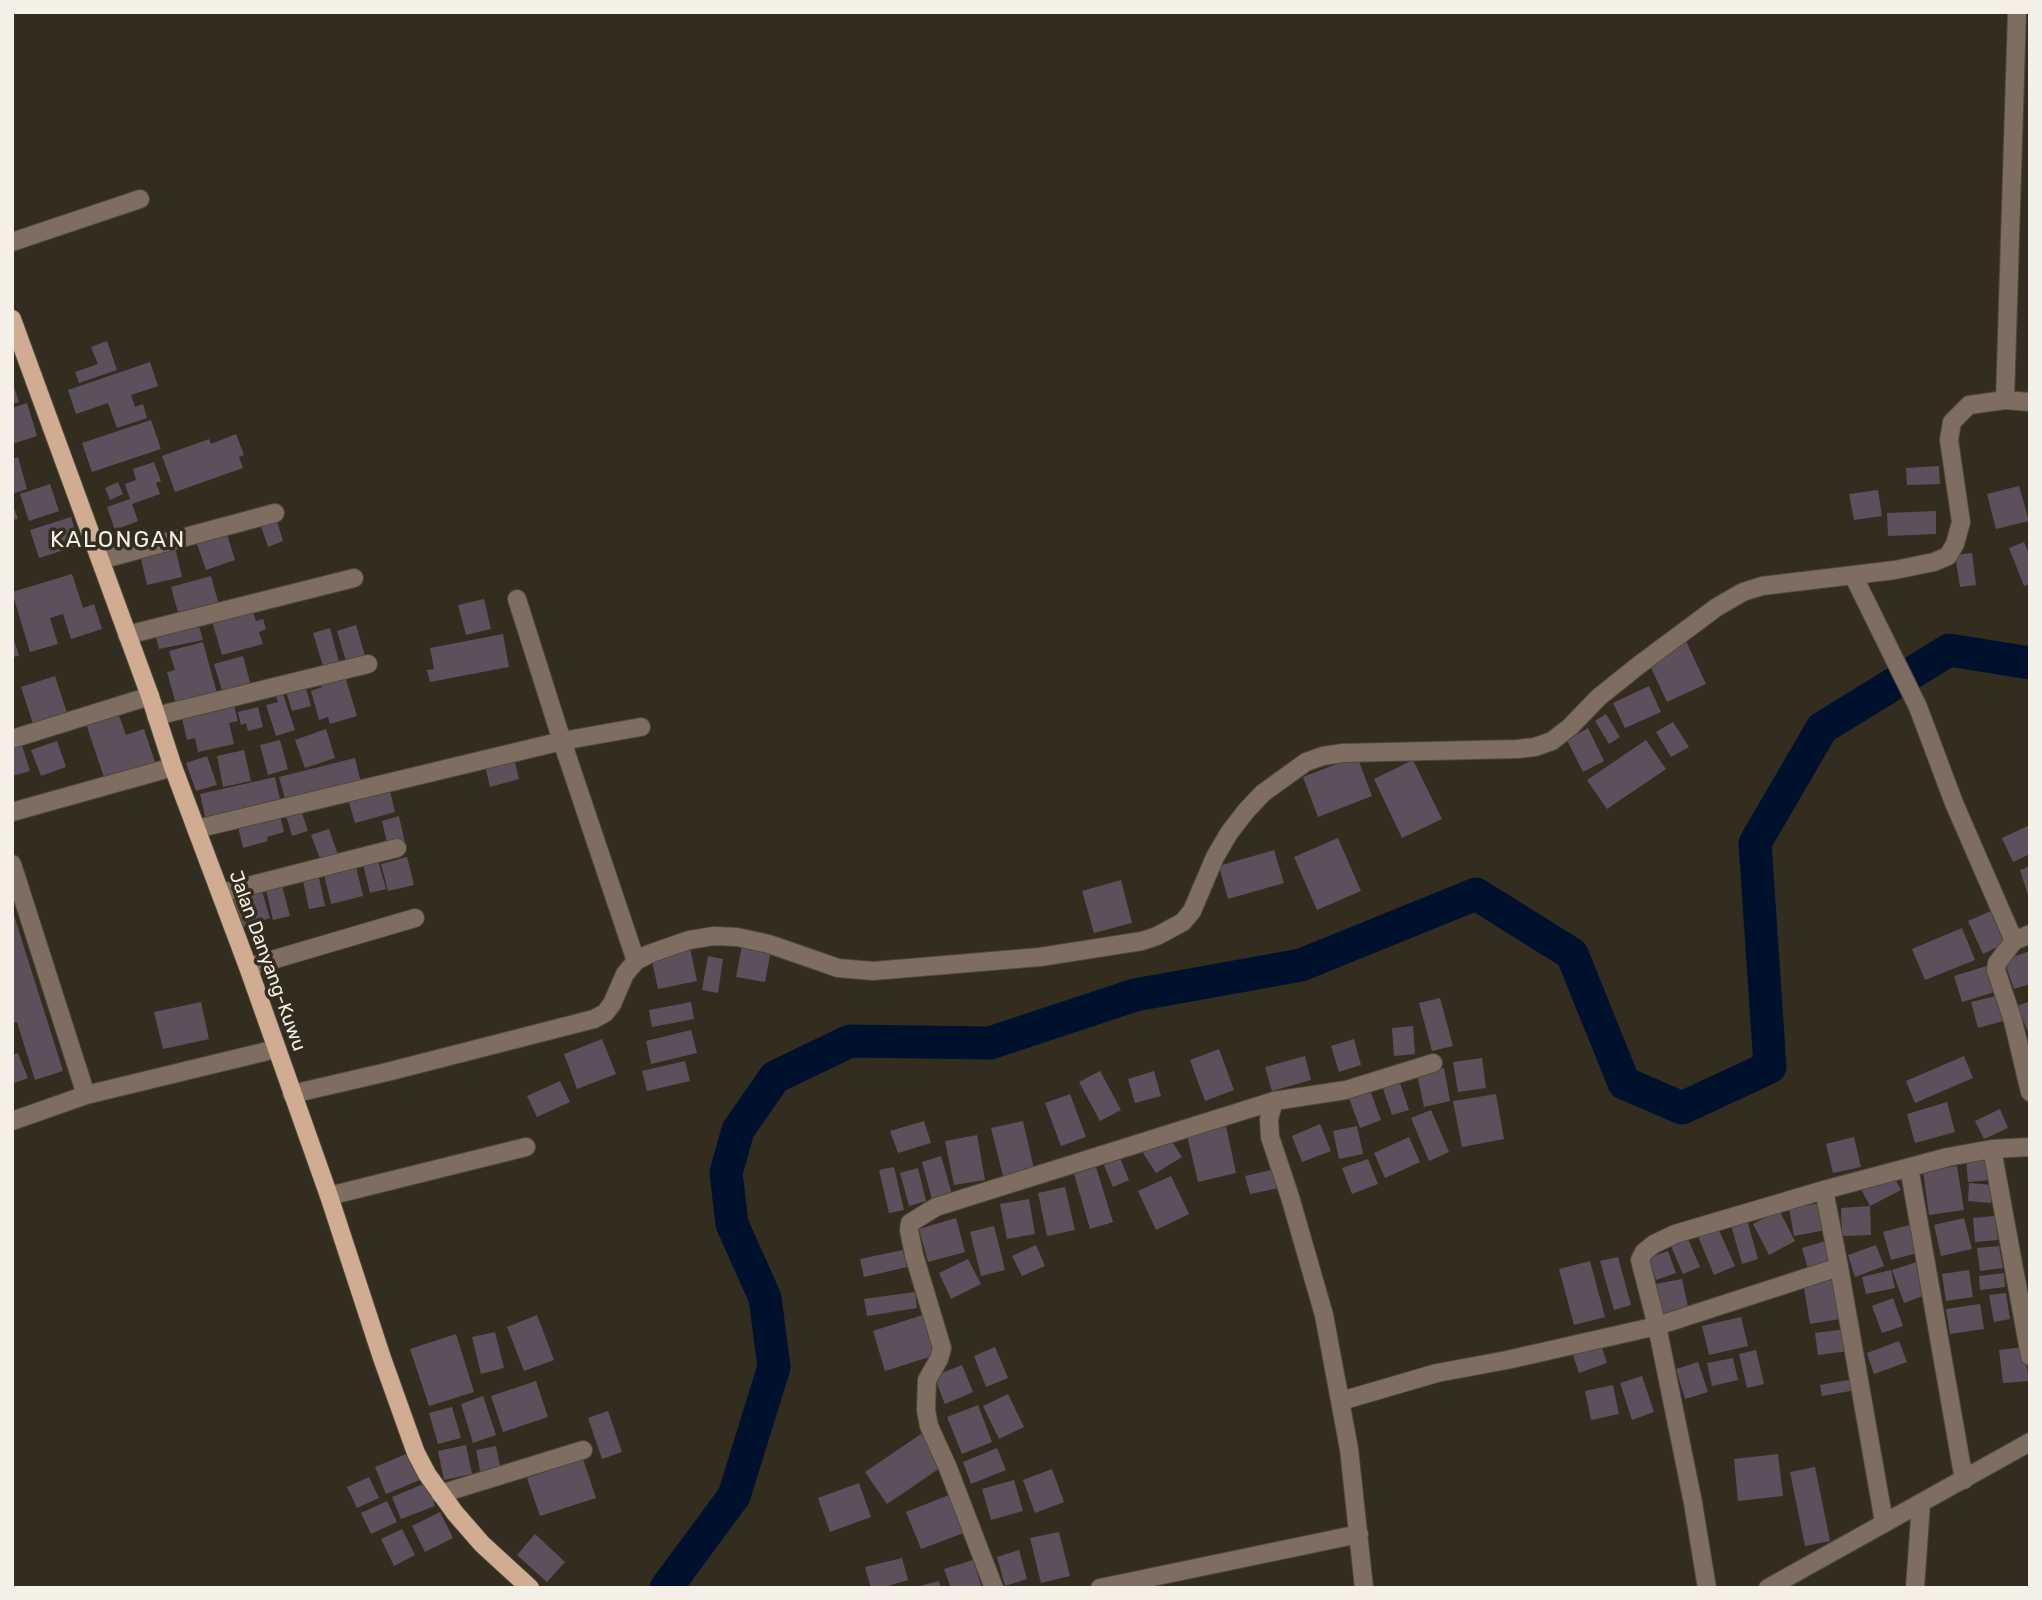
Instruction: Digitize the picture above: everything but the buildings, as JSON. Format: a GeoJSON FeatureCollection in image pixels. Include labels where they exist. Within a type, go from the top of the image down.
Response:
{"type":"FeatureCollection","features":[{"type":"Feature","properties":{"kind":"main road","name":"Jalan Danyang-Kuwu"},"geometry":{"type":"LineString","coordinates":[[12,319],[329,1196],[416,1453],[440,1494],[482,1544],[530,1588]]}},
{"type":"Feature","properties":{"kind":"street"},"geometry":{"type":"LineString","coordinates":[[2006,400],[2017,12]]}},
{"type":"Feature","properties":{"kind":"street"},"geometry":{"type":"LineString","coordinates":[[12,242],[140,199]]}},
{"type":"Feature","properties":{"kind":"street"},"geometry":{"type":"LineString","coordinates":[[292,1094],[594,1019],[605,1013],[612,1004],[625,974],[636,961],[689,940],[714,936],[737,937],[769,944],[838,968],[873,971],[1040,957],[1142,941],[1157,936],[1183,922],[1192,911],[1215,858],[1246,811],[1263,793],[1306,762],[1323,755],[1343,753],[1535,747],[1552,741],[1599,697],[1639,665],[1717,607],[1743,592],[1762,586],[1934,562],[1948,556],[1955,544],[1961,522],[1950,440],[1952,422],[1969,405],[2006,400],[2030,402]]}},
{"type":"Feature","properties":{"kind":"street"},"geometry":{"type":"LineString","coordinates":[[100,560],[275,513]]}},
{"type":"Feature","properties":{"kind":"street"},"geometry":{"type":"LineString","coordinates":[[1853,575],[1917,707],[1954,803],[2022,937],[1997,963],[1996,970],[2013,1021],[2030,1092]]}},
{"type":"Feature","properties":{"kind":"street"},"geometry":{"type":"LineString","coordinates":[[127,635],[354,578]]}},
{"type":"Feature","properties":{"kind":"street"},"geometry":{"type":"LineString","coordinates":[[517,599],[636,961]]}},
{"type":"Feature","properties":{"kind":"street"},"geometry":{"type":"LineString","coordinates":[[156,716],[368,664]]}},
{"type":"Feature","properties":{"kind":"street"},"geometry":{"type":"LineString","coordinates":[[12,739],[150,696]]}},
{"type":"Feature","properties":{"kind":"street"},"geometry":{"type":"LineString","coordinates":[[196,829],[562,741],[641,727]]}},
{"type":"Feature","properties":{"kind":"street"},"geometry":{"type":"LineString","coordinates":[[12,812],[173,767]]}},
{"type":"Feature","properties":{"kind":"street"},"geometry":{"type":"LineString","coordinates":[[221,893],[397,848]]}},
{"type":"Feature","properties":{"kind":"street"},"geometry":{"type":"LineString","coordinates":[[12,864],[86,1095]]}},
{"type":"Feature","properties":{"kind":"street"},"geometry":{"type":"LineString","coordinates":[[247,967],[415,918]]}},
{"type":"Feature","properties":{"kind":"street"},"geometry":{"type":"LineString","coordinates":[[12,1121],[86,1095],[276,1049]]}},
{"type":"Feature","properties":{"kind":"street"},"geometry":{"type":"LineString","coordinates":[[994,1588],[929,1426],[926,1410],[928,1380],[942,1348],[914,1255],[909,1230],[911,1223],[936,1207],[1274,1101],[1346,1090],[1433,1063]]}},
{"type":"Feature","properties":{"kind":"street"},"geometry":{"type":"LineString","coordinates":[[1274,1101],[1269,1119],[1270,1137],[1324,1315],[1341,1401],[1364,1588]]}},
{"type":"Feature","properties":{"kind":"street"},"geometry":{"type":"LineString","coordinates":[[329,1196],[526,1147]]}},
{"type":"Feature","properties":{"kind":"street"},"geometry":{"type":"LineString","coordinates":[[1707,1588],[1693,1503],[1657,1326],[1640,1260],[1644,1252],[1675,1234],[1824,1190],[1948,1157],[1992,1149],[2030,1147]]}},
{"type":"Feature","properties":{"kind":"street"},"geometry":{"type":"LineString","coordinates":[[1992,1149],[2030,1356]]}},
{"type":"Feature","properties":{"kind":"street"},"geometry":{"type":"LineString","coordinates":[[1909,1167],[1964,1480]]}},
{"type":"Feature","properties":{"kind":"street"},"geometry":{"type":"LineString","coordinates":[[1824,1190],[1884,1522]]}},
{"type":"Feature","properties":{"kind":"street"},"geometry":{"type":"LineString","coordinates":[[1341,1401],[1437,1373],[1657,1326],[1839,1267]]}},
{"type":"Feature","properties":{"kind":"street"},"geometry":{"type":"LineString","coordinates":[[1768,1588],[2030,1442]]}},
{"type":"Feature","properties":{"kind":"street"},"geometry":{"type":"LineString","coordinates":[[440,1494],[583,1450]]}},
{"type":"Feature","properties":{"kind":"street"},"geometry":{"type":"LineString","coordinates":[[1915,1588],[1921,1504]]}},
{"type":"Feature","properties":{"kind":"street"},"geometry":{"type":"LineString","coordinates":[[1100,1588],[1359,1534]]}},
{"type":"Feature","properties":{"kind":"waterway"},"geometry":{"type":"LineString","coordinates":[[666,1588],[734,1496],[774,1367],[765,1298],[732,1224],[726,1173],[738,1130],[775,1077],[850,1041],[990,1043],[1135,995],[1301,965],[1476,894],[1572,954],[1624,1083],[1682,1108],[1770,1067],[1755,843],[1822,728],[1949,650],[2030,663]]}},
{"type":"Feature","properties":{"kind":"district","name":"KALONGAN"},"geometry":{"type":"Point","coordinates":[118,540]}}]}
